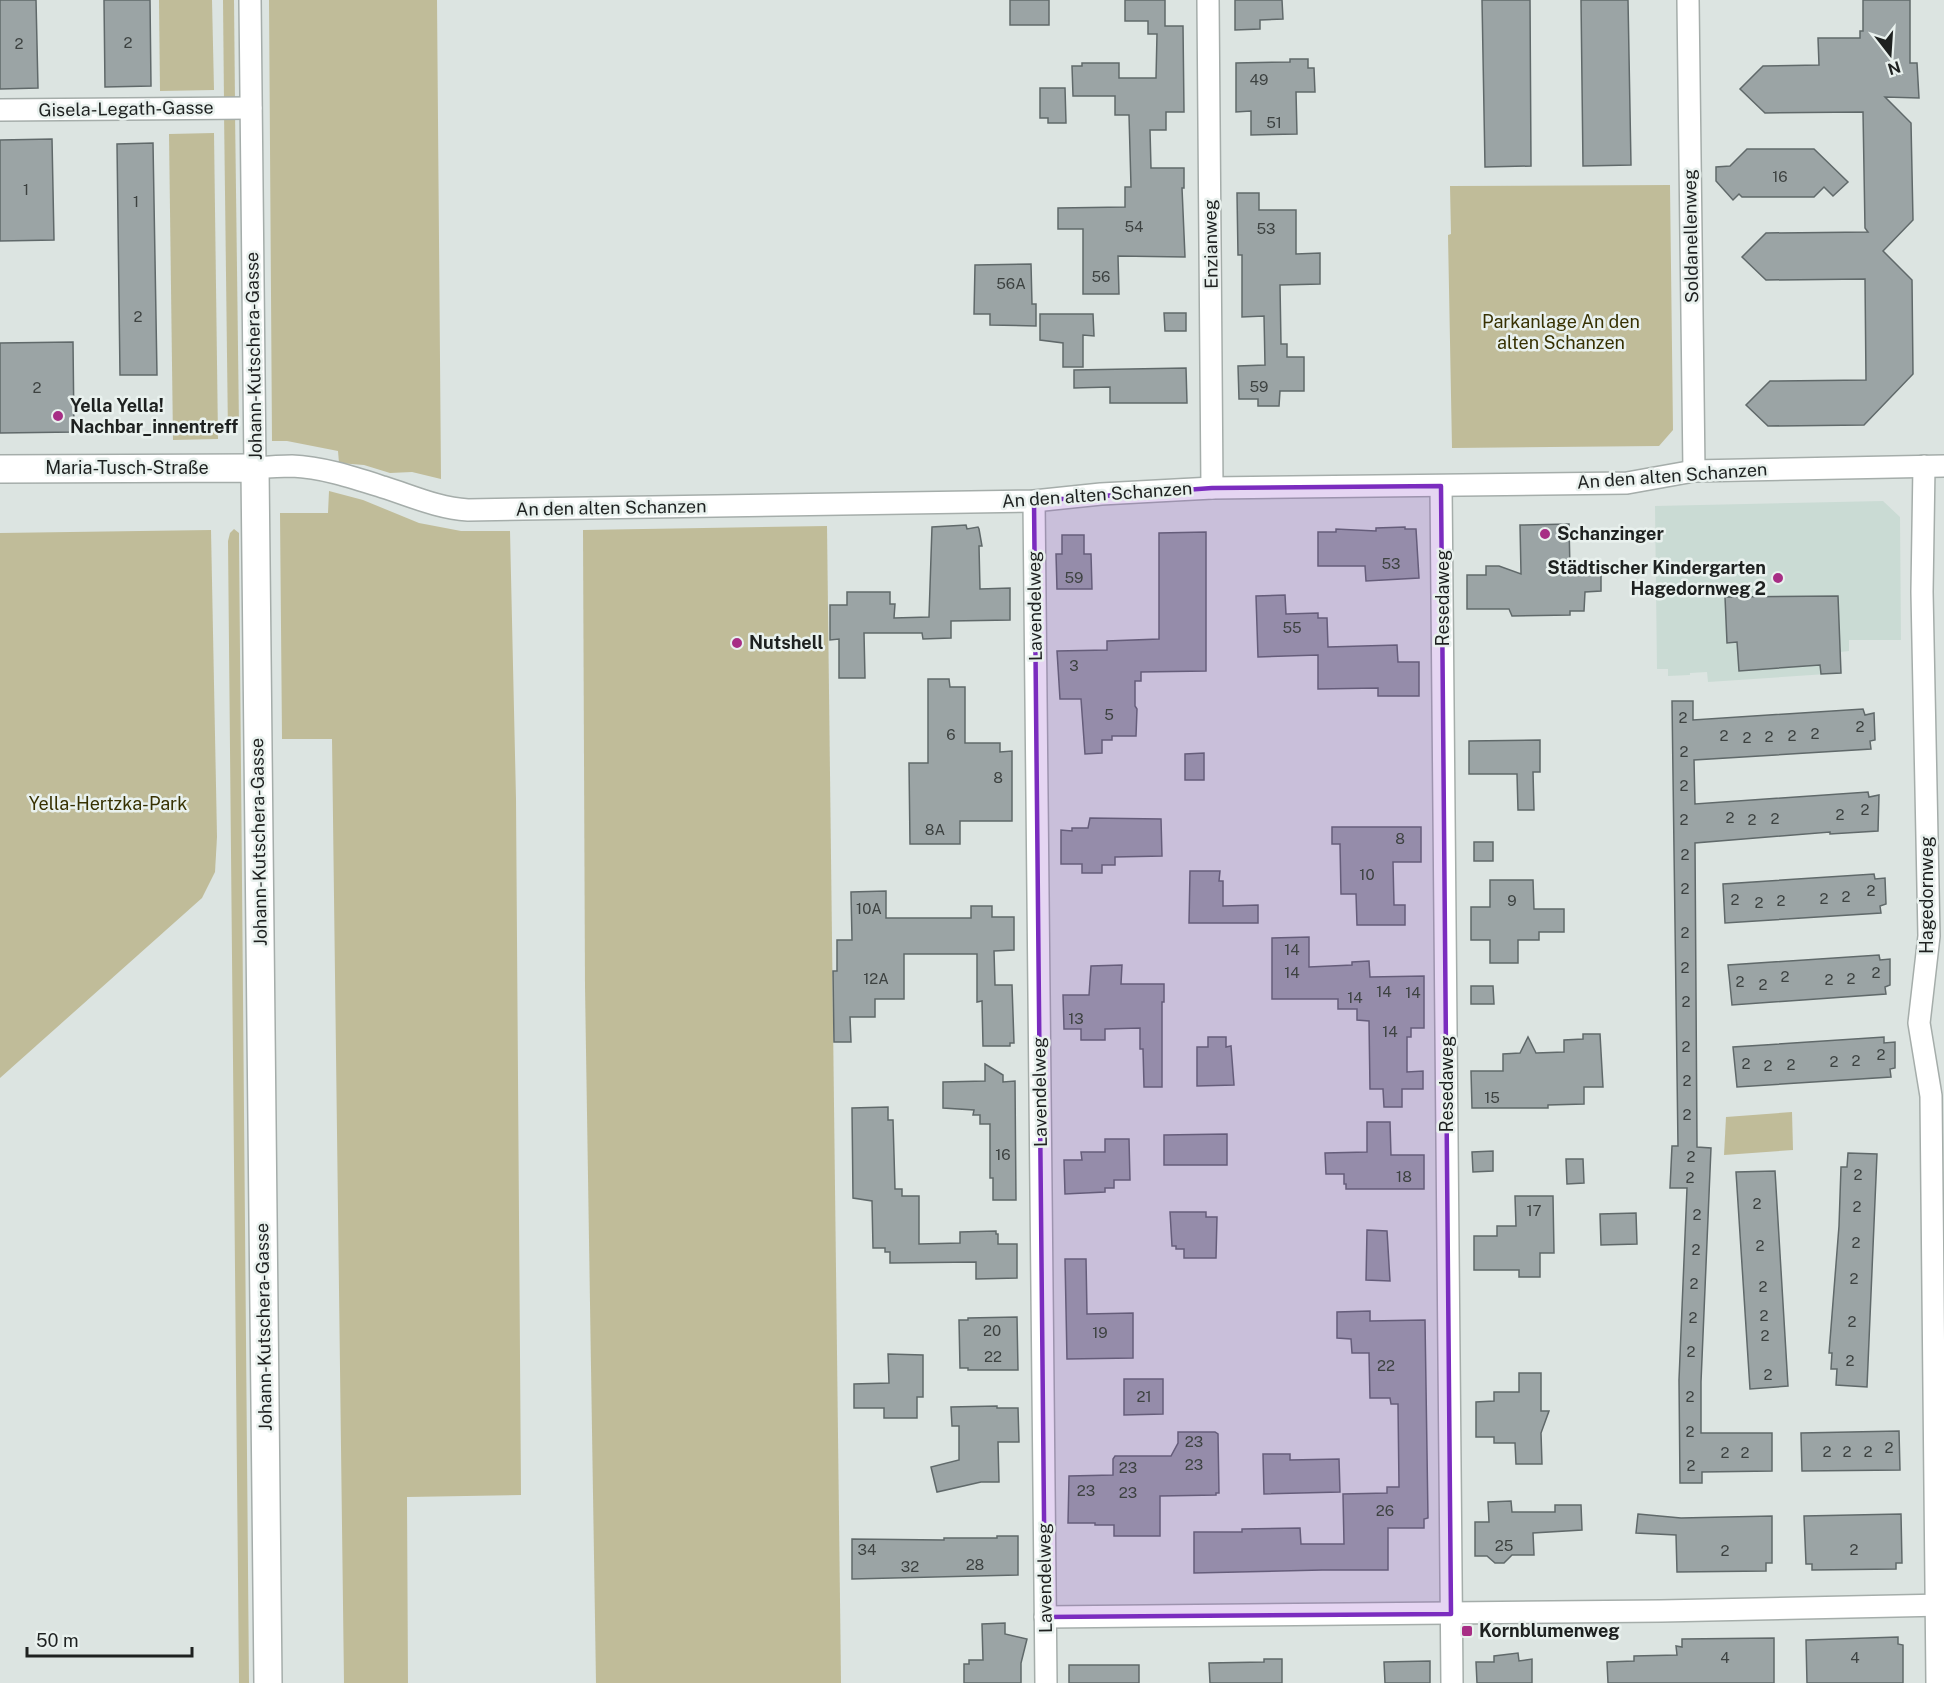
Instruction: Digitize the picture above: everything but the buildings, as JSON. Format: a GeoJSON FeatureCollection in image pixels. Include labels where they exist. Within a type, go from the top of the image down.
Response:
{"type":"FeatureCollection","features":[{"type":"Feature","properties":{"kind":"street","name":"Johann-Kutschera-Gasse"},"geometry":{"type":"LineString","coordinates":[[250,0],[268,1683]]}},
{"type":"Feature","properties":{"kind":"street","name":"Enzianweg"},"geometry":{"type":"LineString","coordinates":[[1208,0],[1212,488]]}},
{"type":"Feature","properties":{"kind":"street","name":"Soldanellenweg"},"geometry":{"type":"LineString","coordinates":[[1688,0],[1694,471]]}},
{"type":"Feature","properties":{"kind":"street","name":"Gisela-Legath-Gasse"},"geometry":{"type":"LineString","coordinates":[[0,110],[251,108]]}},
{"type":"Feature","properties":{"kind":"street","name":"An den alten Schanzen"},"geometry":{"type":"LineString","coordinates":[[255,468],[305,467],[356,479],[425,503],[458,509],[1034,501],[1101,494],[1212,488],[1627,483],[1694,471],[1934,466]]}},
{"type":"Feature","properties":{"kind":"street","name":"Hagedornweg"},"geometry":{"type":"LineString","coordinates":[[1934,466],[1923,592],[1929,936],[1919,1023],[1931,1096],[1940,1605],[1937,1683]]}},
{"type":"Feature","properties":{"kind":"street","name":"Maria-Tusch-Straße"},"geometry":{"type":"LineString","coordinates":[[0,469],[255,468]]}},
{"type":"Feature","properties":{"kind":"street","name":"Resedaweg"},"geometry":{"type":"LineString","coordinates":[[1441,486],[1452,1683]]}},
{"type":"Feature","properties":{"kind":"street","name":"Lavendelweg"},"geometry":{"type":"LineString","coordinates":[[1034,501],[1046,1683]]}},
{"type":"Feature","properties":{"kind":"street"},"geometry":{"type":"LineString","coordinates":[[1045,1617],[1451,1614],[1940,1605]]}},
{"type":"Feature","properties":{"kind":"highlighted area"},"geometry":{"type":"Polygon","coordinates":[[[1441,486],[1451,1614],[1045,1617],[1034,501],[1212,488],[1441,486]]]}},
{"type":"Feature","properties":{"kind":"shaded area","name":"Städtischer Kindergarten Hagedornweg 2"},"geometry":{"type":"Polygon","coordinates":[[[1883,501],[1900,517],[1901,640],[1849,640],[1849,651],[1840,652],[1841,673],[1708,682],[1707,672],[1668,676],[1668,669],[1657,669],[1655,506],[1883,501]]]}},
{"type":"Feature","properties":{"kind":"green space"},"geometry":{"type":"Polygon","coordinates":[[[159,0],[212,0],[214,90],[160,91],[159,0]]]}},
{"type":"Feature","properties":{"kind":"green space"},"geometry":{"type":"Polygon","coordinates":[[[223,0],[234,0],[235,102],[224,102],[223,0]]]}},
{"type":"Feature","properties":{"kind":"green space"},"geometry":{"type":"Polygon","coordinates":[[[269,0],[437,0],[441,479],[412,472],[390,473],[364,465],[339,463],[338,451],[287,441],[272,441],[269,0]]]}},
{"type":"Feature","properties":{"kind":"green space"},"geometry":{"type":"Polygon","coordinates":[[[224,112],[235,112],[239,426],[235,432],[228,435],[224,112]]]}},
{"type":"Feature","properties":{"kind":"green space"},"geometry":{"type":"Polygon","coordinates":[[[214,133],[218,439],[173,440],[169,134],[214,133]]]}},
{"type":"Feature","properties":{"kind":"green space","name":"Parkanlage An den alten Schanzen"},"geometry":{"type":"Polygon","coordinates":[[[1670,185],[1673,430],[1659,446],[1452,448],[1448,235],[1451,234],[1450,186],[1670,185]]]}},
{"type":"Feature","properties":{"kind":"green space"},"geometry":{"type":"Polygon","coordinates":[[[329,491],[363,500],[419,523],[461,531],[510,531],[516,799],[521,1495],[407,1497],[408,1683],[344,1683],[332,739],[282,739],[280,513],[328,513],[329,491]]]}},
{"type":"Feature","properties":{"kind":"green space"},"geometry":{"type":"Polygon","coordinates":[[[827,526],[841,1683],[596,1683],[585,987],[583,530],[827,526]]]}},
{"type":"Feature","properties":{"kind":"green space"},"geometry":{"type":"Polygon","coordinates":[[[234,529],[239,533],[249,1683],[239,1683],[228,541],[234,529]]]}},
{"type":"Feature","properties":{"kind":"green space","name":"Yella-Hertzka-Park"},"geometry":{"type":"Polygon","coordinates":[[[211,530],[217,837],[215,872],[202,898],[0,1078],[0,533],[211,530]]]}},
{"type":"Feature","properties":{"kind":"green space"},"geometry":{"type":"Polygon","coordinates":[[[1792,1112],[1793,1150],[1724,1155],[1726,1117],[1792,1112]]]}},
{"type":"Feature","properties":{"kind":"place","name":"Yella Yella! Nachbar_innentreff"},"geometry":{"type":"Point","coordinates":[58,416]}},
{"type":"Feature","properties":{"kind":"place","name":"Schanzinger"},"geometry":{"type":"Point","coordinates":[1545,534]}},
{"type":"Feature","properties":{"kind":"place","name":"Städtischer Kindergarten Hagedornweg 2"},"geometry":{"type":"Point","coordinates":[1778,578]}},
{"type":"Feature","properties":{"kind":"place","name":"Nutshell"},"geometry":{"type":"Point","coordinates":[737,643]}},
{"type":"Feature","properties":{"kind":"place","name":"Kornblumenweg"},"geometry":{"type":"Point","coordinates":[1467,1631]}}]}
